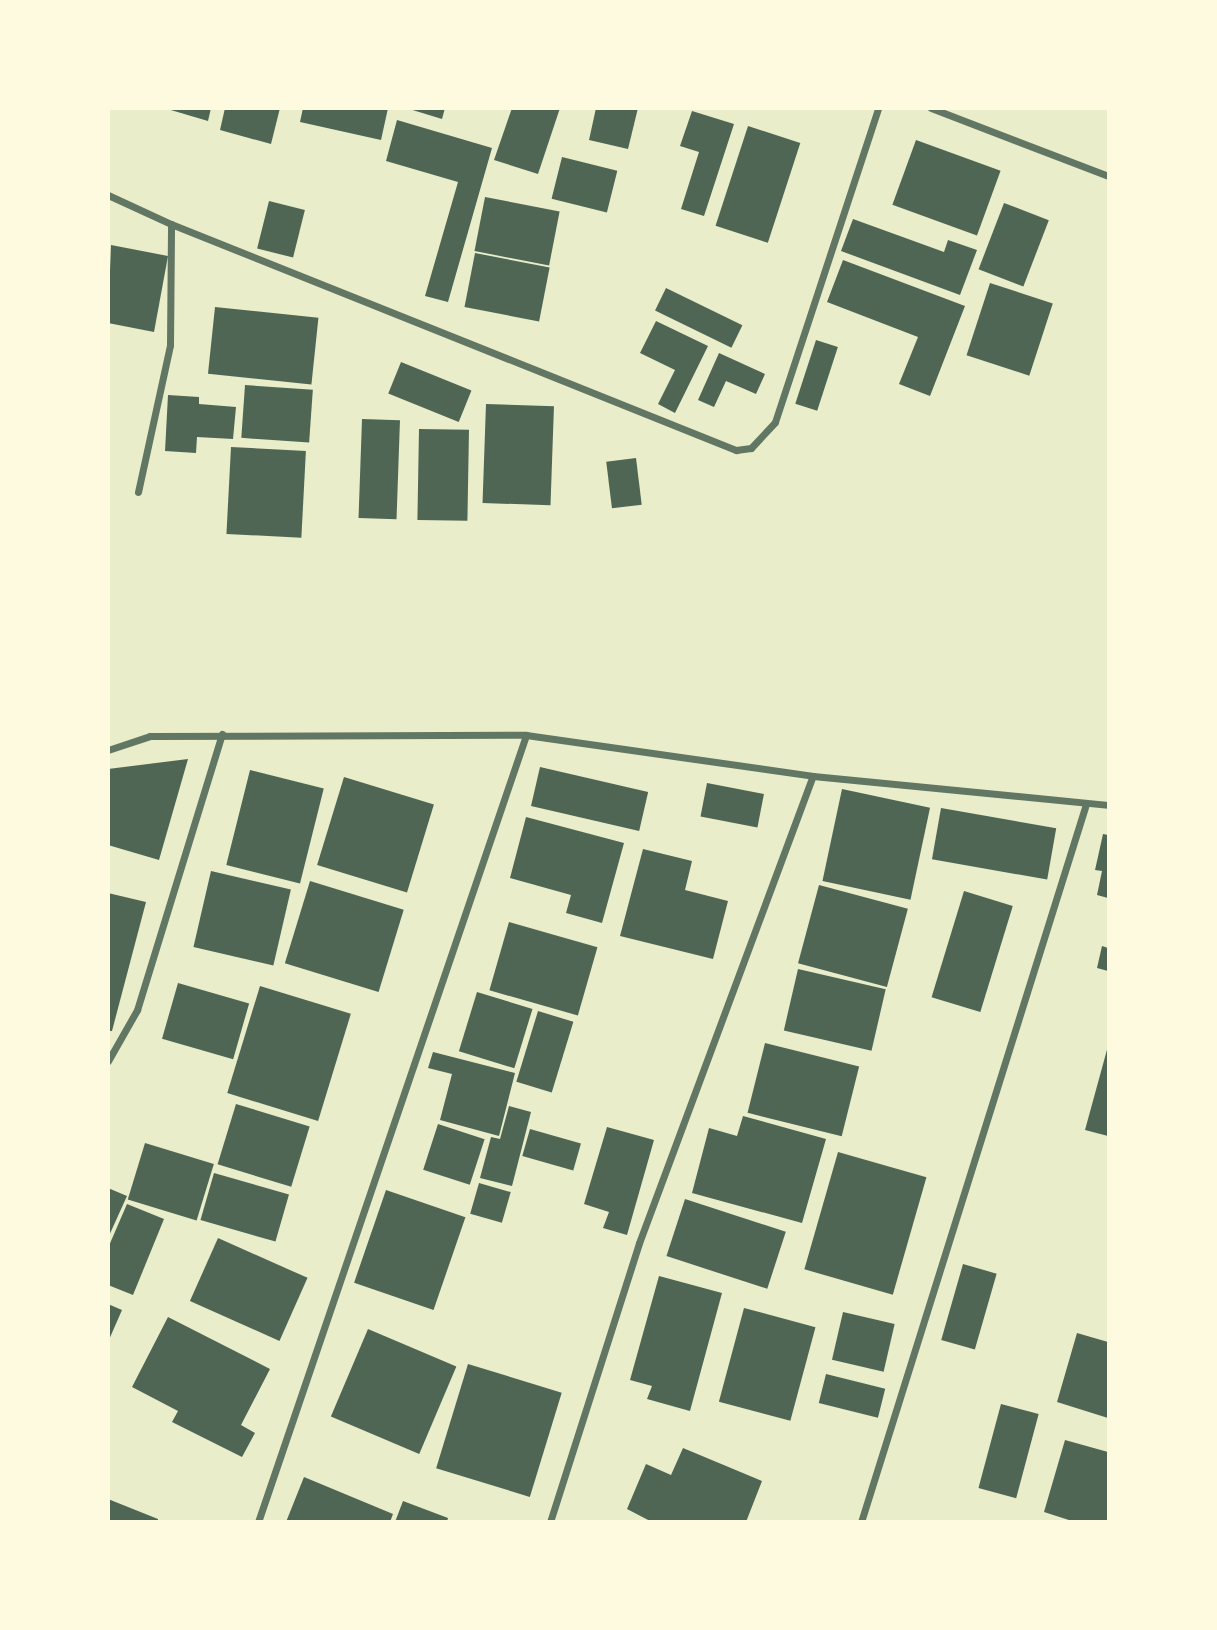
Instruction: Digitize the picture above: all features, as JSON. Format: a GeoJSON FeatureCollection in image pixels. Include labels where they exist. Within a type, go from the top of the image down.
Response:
{"type":"FeatureCollection","features":[{"type":"Feature","properties":{"kind":"street"},"geometry":{"type":"LineString","coordinates":[[108,195],[171,224],[736,450],[751,448],[775,422],[878,108]]}},
{"type":"Feature","properties":{"kind":"street"},"geometry":{"type":"LineString","coordinates":[[931,108],[1108,176]]}},
{"type":"Feature","properties":{"kind":"street"},"geometry":{"type":"LineString","coordinates":[[138,492],[170,345],[171,224]]}},
{"type":"Feature","properties":{"kind":"street"},"geometry":{"type":"LineString","coordinates":[[108,1061],[138,1010],[222,734]]}},
{"type":"Feature","properties":{"kind":"street"},"geometry":{"type":"LineString","coordinates":[[258,1521],[526,734]]}},
{"type":"Feature","properties":{"kind":"street"},"geometry":{"type":"LineString","coordinates":[[108,750],[150,736],[526,734],[813,776],[1108,805]]}},
{"type":"Feature","properties":{"kind":"street"},"geometry":{"type":"LineString","coordinates":[[550,1521],[639,1244],[813,776]]}},
{"type":"Feature","properties":{"kind":"street"},"geometry":{"type":"LineString","coordinates":[[861,1521],[1086,804]]}},
{"type":"Feature","properties":{"kind":"building"},"geometry":{"type":"Polygon","coordinates":[[[164,108],[211,108],[208,121],[164,108]]]}},
{"type":"Feature","properties":{"kind":"building"},"geometry":{"type":"Polygon","coordinates":[[[225,108],[280,108],[271,144],[220,130],[225,108]]]}},
{"type":"Feature","properties":{"kind":"building"},"geometry":{"type":"Polygon","coordinates":[[[303,108],[388,108],[381,140],[300,122],[303,108]]]}},
{"type":"Feature","properties":{"kind":"building"},"geometry":{"type":"Polygon","coordinates":[[[406,108],[445,108],[442,119],[406,108]]]}},
{"type":"Feature","properties":{"kind":"building"},"geometry":{"type":"Polygon","coordinates":[[[512,108],[560,108],[538,174],[494,160],[512,108]]]}},
{"type":"Feature","properties":{"kind":"building"},"geometry":{"type":"Polygon","coordinates":[[[596,108],[638,108],[628,149],[589,140],[596,108]]]}},
{"type":"Feature","properties":{"kind":"building"},"geometry":{"type":"Polygon","coordinates":[[[692,111],[734,124],[704,216],[681,209],[699,152],[680,146],[692,111]]]}},
{"type":"Feature","properties":{"kind":"building"},"geometry":{"type":"Polygon","coordinates":[[[397,120],[492,148],[448,302],[425,296],[458,182],[386,161],[397,120]]]}},
{"type":"Feature","properties":{"kind":"building"},"geometry":{"type":"Polygon","coordinates":[[[748,126],[800,143],[768,243],[716,226],[748,126]]]}},
{"type":"Feature","properties":{"kind":"building"},"geometry":{"type":"Polygon","coordinates":[[[916,140],[1001,171],[977,236],[892,205],[916,140]]]}},
{"type":"Feature","properties":{"kind":"building"},"geometry":{"type":"Polygon","coordinates":[[[562,157],[617,171],[607,213],[552,199],[562,157]]]}},
{"type":"Feature","properties":{"kind":"building"},"geometry":{"type":"Polygon","coordinates":[[[485,197],[560,212],[549,265],[475,251],[485,197]]]}},
{"type":"Feature","properties":{"kind":"building"},"geometry":{"type":"Polygon","coordinates":[[[269,201],[305,210],[293,257],[257,249],[269,201]]]}},
{"type":"Feature","properties":{"kind":"building"},"geometry":{"type":"Polygon","coordinates":[[[1004,203],[1049,220],[1023,286],[979,269],[1004,203]]]}},
{"type":"Feature","properties":{"kind":"building"},"geometry":{"type":"Polygon","coordinates":[[[853,219],[944,252],[948,240],[977,250],[960,295],[841,251],[853,219]]]}},
{"type":"Feature","properties":{"kind":"building"},"geometry":{"type":"Polygon","coordinates":[[[111,245],[168,256],[154,332],[108,323],[111,245]]]}},
{"type":"Feature","properties":{"kind":"building"},"geometry":{"type":"Polygon","coordinates":[[[475,253],[550,268],[539,321],[465,307],[475,253]]]}},
{"type":"Feature","properties":{"kind":"building"},"geometry":{"type":"Polygon","coordinates":[[[843,260],[965,306],[930,396],[899,384],[918,337],[827,302],[843,260]]]}},
{"type":"Feature","properties":{"kind":"building"},"geometry":{"type":"Polygon","coordinates":[[[990,283],[1053,303],[1029,376],[967,355],[990,283]]]}},
{"type":"Feature","properties":{"kind":"building"},"geometry":{"type":"Polygon","coordinates":[[[666,288],[742,325],[731,348],[655,310],[666,288]]]}},
{"type":"Feature","properties":{"kind":"building"},"geometry":{"type":"Polygon","coordinates":[[[215,307],[318,318],[311,385],[208,374],[215,307]]]}},
{"type":"Feature","properties":{"kind":"building"},"geometry":{"type":"Polygon","coordinates":[[[656,321],[708,346],[675,413],[658,404],[675,370],[640,353],[656,321]]]}},
{"type":"Feature","properties":{"kind":"building"},"geometry":{"type":"Polygon","coordinates":[[[816,340],[838,347],[817,411],[795,404],[816,340]]]}},
{"type":"Feature","properties":{"kind":"building"},"geometry":{"type":"Polygon","coordinates":[[[719,353],[765,374],[756,394],[726,381],[714,407],[698,400],[719,353]]]}},
{"type":"Feature","properties":{"kind":"building"},"geometry":{"type":"Polygon","coordinates":[[[401,362],[471,390],[459,422],[388,394],[401,362]]]}},
{"type":"Feature","properties":{"kind":"building"},"geometry":{"type":"Polygon","coordinates":[[[245,385],[313,390],[309,443],[241,438],[245,385]]]}},
{"type":"Feature","properties":{"kind":"building"},"geometry":{"type":"Polygon","coordinates":[[[168,395],[199,397],[199,404],[236,407],[233,439],[197,437],[196,453],[165,451],[168,395]]]}},
{"type":"Feature","properties":{"kind":"building"},"geometry":{"type":"Polygon","coordinates":[[[486,404],[554,406],[551,505],[483,503],[486,404]]]}},
{"type":"Feature","properties":{"kind":"building"},"geometry":{"type":"Polygon","coordinates":[[[362,419],[400,420],[397,519],[359,518],[362,419]]]}},
{"type":"Feature","properties":{"kind":"building"},"geometry":{"type":"Polygon","coordinates":[[[419,429],[469,430],[467,521],[417,520],[419,429]]]}},
{"type":"Feature","properties":{"kind":"building"},"geometry":{"type":"Polygon","coordinates":[[[231,447],[306,451],[301,538],[226,534],[231,447]]]}},
{"type":"Feature","properties":{"kind":"building"},"geometry":{"type":"Polygon","coordinates":[[[636,458],[642,505],[612,508],[606,462],[636,458]]]}},
{"type":"Feature","properties":{"kind":"building"},"geometry":{"type":"Polygon","coordinates":[[[188,759],[159,860],[108,845],[108,769],[188,759]]]}},
{"type":"Feature","properties":{"kind":"building"},"geometry":{"type":"Polygon","coordinates":[[[540,767],[648,792],[639,831],[531,806],[540,767]]]}},
{"type":"Feature","properties":{"kind":"building"},"geometry":{"type":"Polygon","coordinates":[[[250,770],[324,788],[300,883],[226,865],[250,770]]]}},
{"type":"Feature","properties":{"kind":"building"},"geometry":{"type":"Polygon","coordinates":[[[344,777],[434,804],[407,892],[317,865],[344,777]]]}},
{"type":"Feature","properties":{"kind":"building"},"geometry":{"type":"Polygon","coordinates":[[[707,783],[764,794],[757,827],[701,816],[707,783]]]}},
{"type":"Feature","properties":{"kind":"building"},"geometry":{"type":"Polygon","coordinates":[[[842,789],[930,808],[910,900],[822,881],[842,789]]]}},
{"type":"Feature","properties":{"kind":"building"},"geometry":{"type":"Polygon","coordinates":[[[941,808],[1056,828],[1047,880],[932,859],[941,808]]]}},
{"type":"Feature","properties":{"kind":"building"},"geometry":{"type":"Polygon","coordinates":[[[526,817],[624,843],[602,923],[566,913],[571,895],[510,878],[526,817]]]}},
{"type":"Feature","properties":{"kind":"building"},"geometry":{"type":"Polygon","coordinates":[[[1103,834],[1108,835],[1108,898],[1097,895],[1102,871],[1095,870],[1103,834]]]}},
{"type":"Feature","properties":{"kind":"building"},"geometry":{"type":"Polygon","coordinates":[[[643,849],[692,861],[685,890],[728,901],[713,959],[620,936],[643,849]]]}},
{"type":"Feature","properties":{"kind":"building"},"geometry":{"type":"Polygon","coordinates":[[[211,871],[291,889],[273,965],[193,947],[211,871]]]}},
{"type":"Feature","properties":{"kind":"building"},"geometry":{"type":"Polygon","coordinates":[[[310,881],[404,910],[379,992],[285,963],[310,881]]]}},
{"type":"Feature","properties":{"kind":"building"},"geometry":{"type":"Polygon","coordinates":[[[819,885],[908,909],[887,987],[798,963],[819,885]]]}},
{"type":"Feature","properties":{"kind":"building"},"geometry":{"type":"Polygon","coordinates":[[[964,891],[1013,906],[980,1012],[932,997],[964,891]]]}},
{"type":"Feature","properties":{"kind":"building"},"geometry":{"type":"Polygon","coordinates":[[[108,893],[146,902],[112,1031],[108,1031],[108,893]]]}},
{"type":"Feature","properties":{"kind":"building"},"geometry":{"type":"Polygon","coordinates":[[[509,922],[597,947],[578,1016],[489,990],[509,922]]]}},
{"type":"Feature","properties":{"kind":"building"},"geometry":{"type":"Polygon","coordinates":[[[1102,946],[1108,948],[1108,971],[1097,968],[1102,946]]]}},
{"type":"Feature","properties":{"kind":"building"},"geometry":{"type":"Polygon","coordinates":[[[798,969],[886,989],[872,1051],[784,1030],[798,969]]]}},
{"type":"Feature","properties":{"kind":"building"},"geometry":{"type":"Polygon","coordinates":[[[178,983],[249,1003],[233,1059],[162,1039],[178,983]]]}},
{"type":"Feature","properties":{"kind":"building"},"geometry":{"type":"Polygon","coordinates":[[[260,986],[351,1014],[318,1121],[227,1093],[260,986]]]}},
{"type":"Feature","properties":{"kind":"building"},"geometry":{"type":"Polygon","coordinates":[[[477,992],[532,1009],[514,1068],[459,1051],[477,992]]]}},
{"type":"Feature","properties":{"kind":"building"},"geometry":{"type":"Polygon","coordinates":[[[538,1011],[573,1022],[552,1093],[516,1082],[538,1011]]]}},
{"type":"Feature","properties":{"kind":"building"},"geometry":{"type":"Polygon","coordinates":[[[765,1043],[859,1066],[842,1136],[748,1113],[765,1043]]]}},
{"type":"Feature","properties":{"kind":"building"},"geometry":{"type":"Polygon","coordinates":[[[1108,1046],[1108,1136],[1085,1130],[1108,1046]]]}},
{"type":"Feature","properties":{"kind":"building"},"geometry":{"type":"Polygon","coordinates":[[[433,1052],[515,1073],[499,1136],[440,1120],[452,1074],[428,1068],[433,1052]]]}},
{"type":"Feature","properties":{"kind":"building"},"geometry":{"type":"Polygon","coordinates":[[[236,1104],[310,1127],[291,1187],[218,1164],[236,1104]]]}},
{"type":"Feature","properties":{"kind":"building"},"geometry":{"type":"Polygon","coordinates":[[[509,1106],[531,1112],[512,1186],[480,1178],[491,1137],[500,1139],[509,1106]]]}},
{"type":"Feature","properties":{"kind":"building"},"geometry":{"type":"Polygon","coordinates":[[[743,1116],[826,1139],[802,1223],[692,1193],[709,1128],[737,1136],[743,1116]]]}},
{"type":"Feature","properties":{"kind":"building"},"geometry":{"type":"Polygon","coordinates":[[[438,1124],[485,1139],[470,1185],[423,1170],[438,1124]]]}},
{"type":"Feature","properties":{"kind":"building"},"geometry":{"type":"Polygon","coordinates":[[[607,1127],[654,1140],[627,1235],[603,1228],[609,1212],[584,1204],[607,1127]]]}},
{"type":"Feature","properties":{"kind":"building"},"geometry":{"type":"Polygon","coordinates":[[[530,1129],[581,1144],[573,1171],[522,1156],[530,1129]]]}},
{"type":"Feature","properties":{"kind":"building"},"geometry":{"type":"Polygon","coordinates":[[[145,1143],[214,1164],[197,1220],[128,1199],[145,1143]]]}},
{"type":"Feature","properties":{"kind":"building"},"geometry":{"type":"Polygon","coordinates":[[[838,1152],[926,1177],[893,1295],[804,1269],[838,1152]]]}},
{"type":"Feature","properties":{"kind":"building"},"geometry":{"type":"Polygon","coordinates":[[[214,1173],[289,1194],[275,1242],[200,1220],[214,1173]]]}},
{"type":"Feature","properties":{"kind":"building"},"geometry":{"type":"Polygon","coordinates":[[[479,1183],[511,1192],[502,1223],[470,1214],[479,1183]]]}},
{"type":"Feature","properties":{"kind":"building"},"geometry":{"type":"Polygon","coordinates":[[[108,1188],[127,1196],[108,1238],[108,1188]]]}},
{"type":"Feature","properties":{"kind":"building"},"geometry":{"type":"Polygon","coordinates":[[[386,1190],[465,1217],[434,1310],[354,1283],[386,1190]]]}},
{"type":"Feature","properties":{"kind":"building"},"geometry":{"type":"Polygon","coordinates":[[[685,1199],[786,1232],[767,1289],[666,1256],[685,1199]]]}},
{"type":"Feature","properties":{"kind":"building"},"geometry":{"type":"Polygon","coordinates":[[[127,1204],[164,1219],[133,1295],[108,1285],[108,1248],[127,1204]]]}},
{"type":"Feature","properties":{"kind":"building"},"geometry":{"type":"Polygon","coordinates":[[[218,1238],[308,1278],[279,1341],[190,1301],[218,1238]]]}},
{"type":"Feature","properties":{"kind":"building"},"geometry":{"type":"Polygon","coordinates":[[[963,1264],[997,1274],[975,1350],[941,1340],[963,1264]]]}},
{"type":"Feature","properties":{"kind":"building"},"geometry":{"type":"Polygon","coordinates":[[[659,1276],[722,1293],[690,1411],[647,1399],[652,1386],[630,1380],[659,1276]]]}},
{"type":"Feature","properties":{"kind":"building"},"geometry":{"type":"Polygon","coordinates":[[[108,1304],[122,1310],[108,1342],[108,1304]]]}},
{"type":"Feature","properties":{"kind":"building"},"geometry":{"type":"Polygon","coordinates":[[[744,1308],[815,1327],[790,1421],[719,1402],[744,1308]]]}},
{"type":"Feature","properties":{"kind":"building"},"geometry":{"type":"Polygon","coordinates":[[[843,1312],[895,1324],[884,1372],[832,1360],[843,1312]]]}},
{"type":"Feature","properties":{"kind":"building"},"geometry":{"type":"Polygon","coordinates":[[[168,1317],[270,1369],[241,1425],[255,1433],[242,1457],[172,1422],[178,1411],[132,1387],[168,1317]]]}},
{"type":"Feature","properties":{"kind":"building"},"geometry":{"type":"Polygon","coordinates":[[[368,1329],[456,1367],[419,1454],[331,1416],[368,1329]]]}},
{"type":"Feature","properties":{"kind":"building"},"geometry":{"type":"Polygon","coordinates":[[[1077,1333],[1108,1342],[1108,1418],[1057,1402],[1077,1333]]]}},
{"type":"Feature","properties":{"kind":"building"},"geometry":{"type":"Polygon","coordinates":[[[468,1364],[562,1393],[530,1497],[436,1468],[468,1364]]]}},
{"type":"Feature","properties":{"kind":"building"},"geometry":{"type":"Polygon","coordinates":[[[826,1374],[885,1389],[878,1418],[819,1403],[826,1374]]]}},
{"type":"Feature","properties":{"kind":"building"},"geometry":{"type":"Polygon","coordinates":[[[1001,1404],[1039,1414],[1016,1498],[978,1488],[1001,1404]]]}},
{"type":"Feature","properties":{"kind":"building"},"geometry":{"type":"Polygon","coordinates":[[[1065,1440],[1108,1452],[1108,1522],[1075,1522],[1044,1512],[1065,1440]]]}},
{"type":"Feature","properties":{"kind":"building"},"geometry":{"type":"Polygon","coordinates":[[[683,1448],[762,1481],[746,1522],[652,1522],[627,1509],[646,1464],[671,1475],[683,1448]]]}},
{"type":"Feature","properties":{"kind":"building"},"geometry":{"type":"Polygon","coordinates":[[[304,1477],[393,1514],[390,1522],[286,1522],[304,1477]]]}},
{"type":"Feature","properties":{"kind":"building"},"geometry":{"type":"Polygon","coordinates":[[[108,1499],[158,1519],[158,1522],[108,1522],[108,1499]]]}},
{"type":"Feature","properties":{"kind":"building"},"geometry":{"type":"Polygon","coordinates":[[[403,1501],[448,1518],[447,1522],[395,1522],[403,1501]]]}}]}
